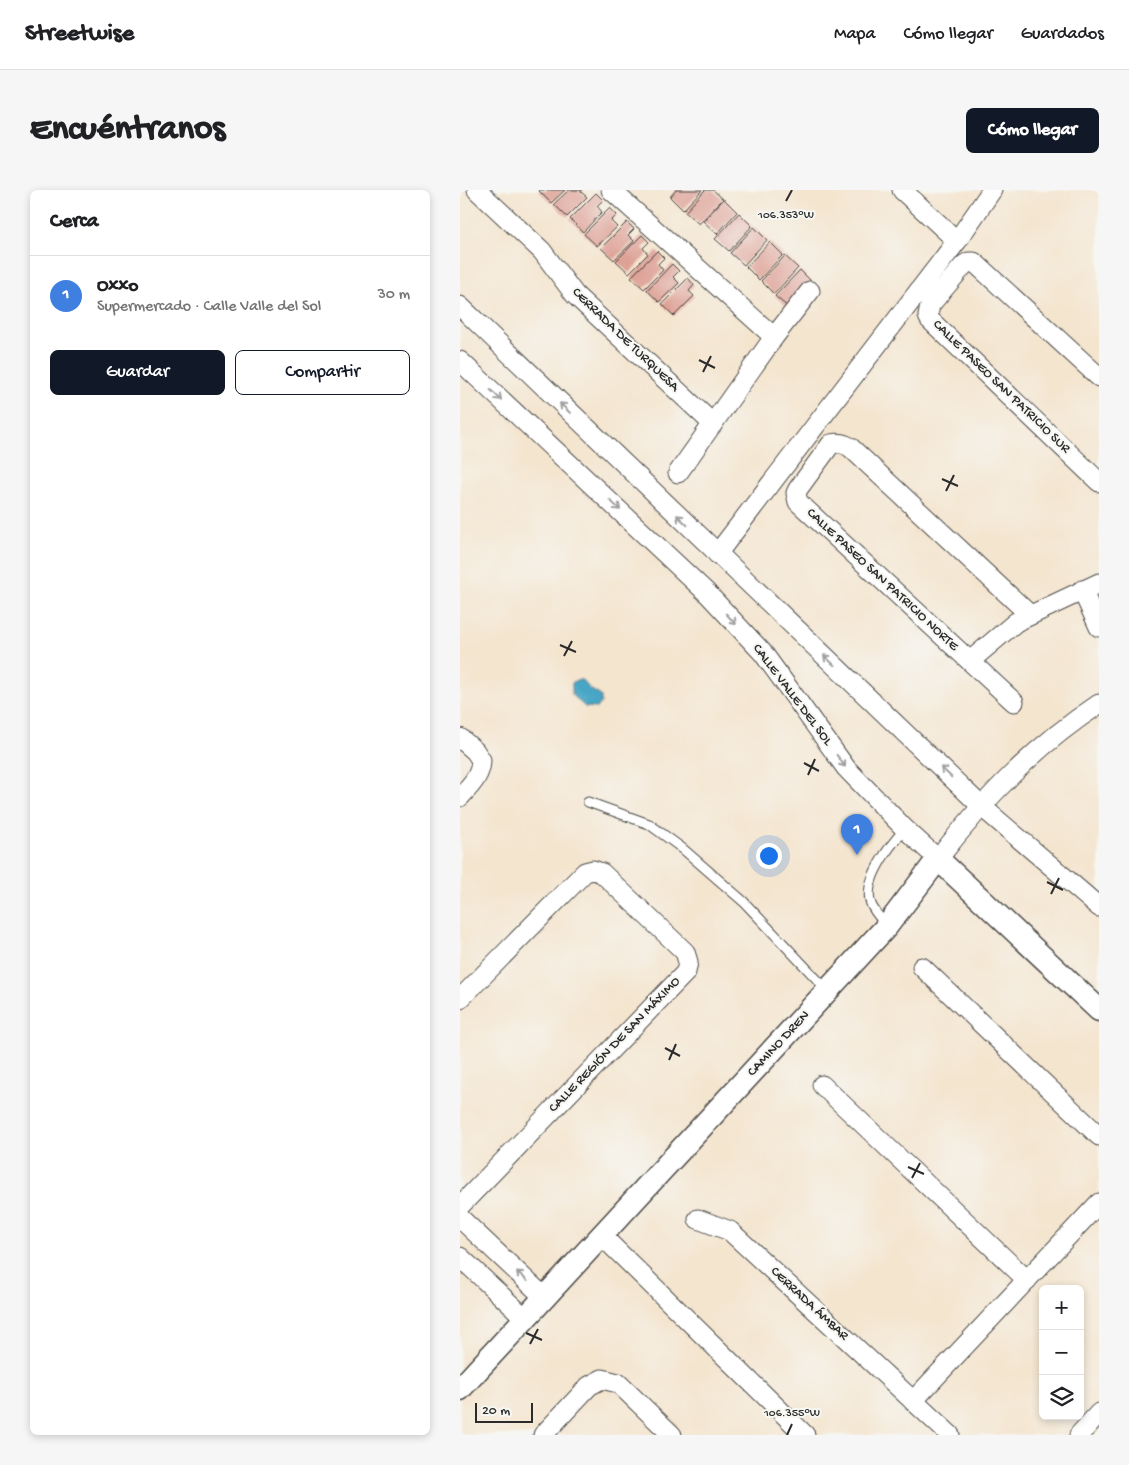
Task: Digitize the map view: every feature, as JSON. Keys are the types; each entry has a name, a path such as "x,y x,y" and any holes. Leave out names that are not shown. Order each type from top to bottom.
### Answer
{"street":[{"name":"CERRADA DE TURQUESA","path":"477,190 542,251 575,295 713,424"},
{"path":"611,190 774,336"},
{"path":"902,190 957,241"},
{"path":"717,554 957,241 992,190"},
{"name":"CALLE PASEO SAN PATRICIO SUR","path":"1099,377 974,262 964,264 930,306 928,316 930,320 1099,482"},
{"path":"678,473 774,336 810,290"},
{"path":"460,306 982,806 1099,907"},
{"name":"CALLE VALLE DEL SOL","path":"460,362 707,593 763,653 846,768 905,829 1099,1010"},
{"name":"CALLE PASEO SAN PATRICIO NORTE","path":"1014,702 798,502 796,493 798,489 831,444 840,443 850,447 1030,615"},
{"path":"970,661 1016,622 1091,587 1099,627"},
{"name":"CAMINO DREN","path":"460,1389 888,926 938,859 982,806 1020,766 1050,739 1099,704"},
{"path":"460,738 475,751 481,760 478,773 472,784 460,797"},
{"name":"CALLE REGIÓN DE SAN MÁXIMO","path":"460,999 585,872 593,870 602,873 685,952 688,962 686,972 460,1206"},
{"path":"922,967 1099,1136"},
{"path":"822,1085 1027,1280"},
{"path":"913,1400 1099,1203"},
{"path":"460,1218 544,1297"},
{"name":"CERRADA ÁMBAR","path":"698,1219 730,1230 950,1435"},
{"path":"601,1235 805,1435"},
{"path":"460,1257 525,1318"},
{"path":"544,1435 590,1386 602,1379 618,1383 672,1435"},
{"path":"1079,1435 1099,1413"}],"lane":[{"path":"588,802 649,824 683,849 744,902 828,991"},
{"path":"888,926 871,904 870,890 875,872 886,852 905,829"}],"water":[{"path":"576,680 582,680 590,689 601,696 601,703 597,708 585,707 572,695 572,683"}],"building":[{"path":"540,190 565,190 551,203"},
{"path":"569,190 582,190 581,192 587,197 567,217 554,204"},
{"path":"676,190 702,190 683,210 670,197"},
{"path":"705,190 713,190 723,199 699,224 685,212"},
{"path":"596,193 603,200 597,206 602,212 583,232 570,219"},
{"path":"724,199 737,212 717,234 703,221"},
{"path":"610,208 617,215 611,221 617,227 597,246 584,234"},
{"path":"739,213 752,226 729,251 715,239"},
{"path":"627,222 634,229 628,235 634,241 614,260 601,248"},
{"path":"754,227 767,240 744,265 730,253"},
{"path":"642,235 649,242 643,248 648,254 629,273 616,261"},
{"path":"770,242 783,255 759,280 746,267"},
{"path":"657,251 664,258 658,264 663,270 644,289 631,277"},
{"path":"785,256 798,268 774,294 761,281"},
{"path":"672,264 679,271 673,277 679,283 659,302 647,290"},
{"path":"800,270 813,283 789,308 775,296"},
{"path":"688,278 694,285 689,291 694,296 674,316 662,304"}],"place":[{"name":"Oxxo","path":"857,855"}]}
